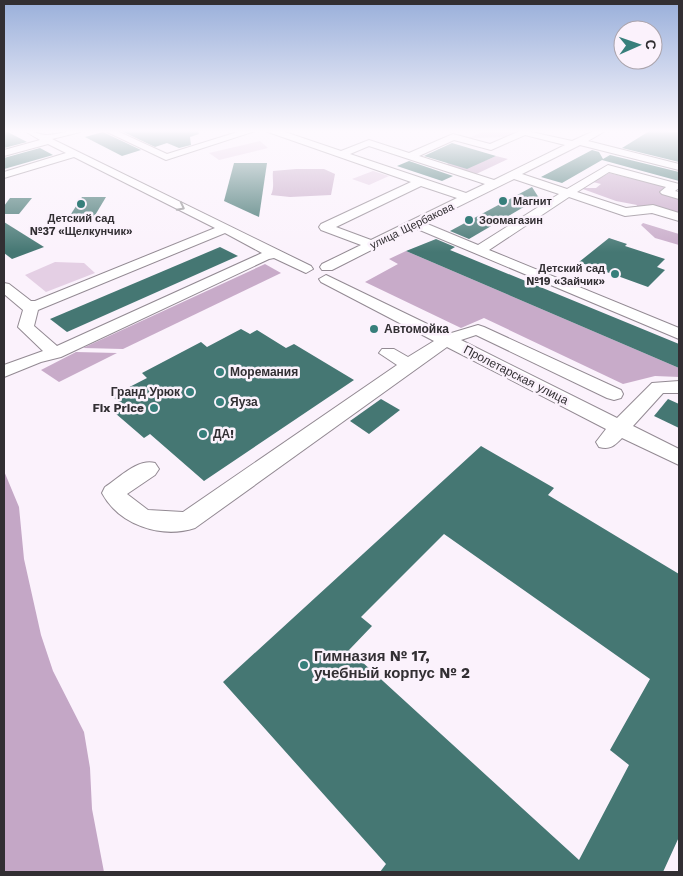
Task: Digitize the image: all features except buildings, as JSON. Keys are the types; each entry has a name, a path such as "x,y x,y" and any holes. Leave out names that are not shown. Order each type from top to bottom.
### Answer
{"street":[{"path":"4,175 18,171"},
{"path":"107,171 158,198 306,269 314,266 326,273"},
{"path":"389,171 468,198"},
{"path":"456,171 496,184"},
{"name":"улица Щербакова","path":"326,273 372,245 522,171"},
{"path":"478,250 603,171"},
{"path":"619,171 675,186 666,192 653,209"},
{"path":"514,175 625,212 653,209 679,217"},
{"path":"372,245 325,227 420,182"},
{"path":"666,192 679,196"},
{"path":"416,224 679,334"},
{"path":"32,307 224,230"},
{"path":"4,372 35,358 55,353 265,256 275,254"},
{"name":"Пролетарская улица","path":"326,273 448,340 613,435 679,458"},
{"path":"4,287 32,307"},
{"path":"32,307 26,328 55,353"},
{"path":"148,469 113,493 126,510 148,521 187,521 432,348 448,340 478,330 614,394"},
{"path":"388,354 408,364"},
{"path":"613,435 658,387 679,387"}],"shaded area":[{"path":"273,171 328,171 335,174 331,195 290,197 271,195"},
{"path":"373,171 389,176 369,185 352,179"},
{"path":"456,171 483,171 472,176"},
{"path":"609,173 654,184 659,182 675,186 666,192 679,196 679,217 653,209 636,207 637,205 616,201 580,188 596,188 601,184 593,182"},
{"path":"643,223 679,234 679,245 655,238 641,225"},
{"path":"406,251 679,368 679,377 655,376 623,384 484,318 461,328 365,282 398,264 389,259"},
{"path":"55,262 84,263 95,273 46,292 25,275"},
{"path":"265,264 281,273 123,349 83,348"},
{"path":"76,352 117,353 59,382 41,370"},
{"path":"4,471 19,507 24,559 41,635 53,671 84,732 90,768 92,809 104,872 4,872"}],"place":[{"name":"Магнит","path":"503,201"},
{"name":"Детский сад №37 «Щелкунчик»","path":"81,204"},
{"name":"Зоомагазин","path":"469,220"},
{"name":"Детский сад №19 «Зайчик»","path":"615,274"},
{"name":"Автомойка","path":"374,329"},
{"name":"Моремания","path":"220,372"},
{"name":"Гранд Урюк","path":"190,392"},
{"name":"Яуза","path":"220,402"},
{"name":"Fix Price","path":"154,408"},
{"name":"ДА!","path":"203,434"},
{"name":"Гимназия № 17, учебный корпус № 2","path":"304,665"}]}
